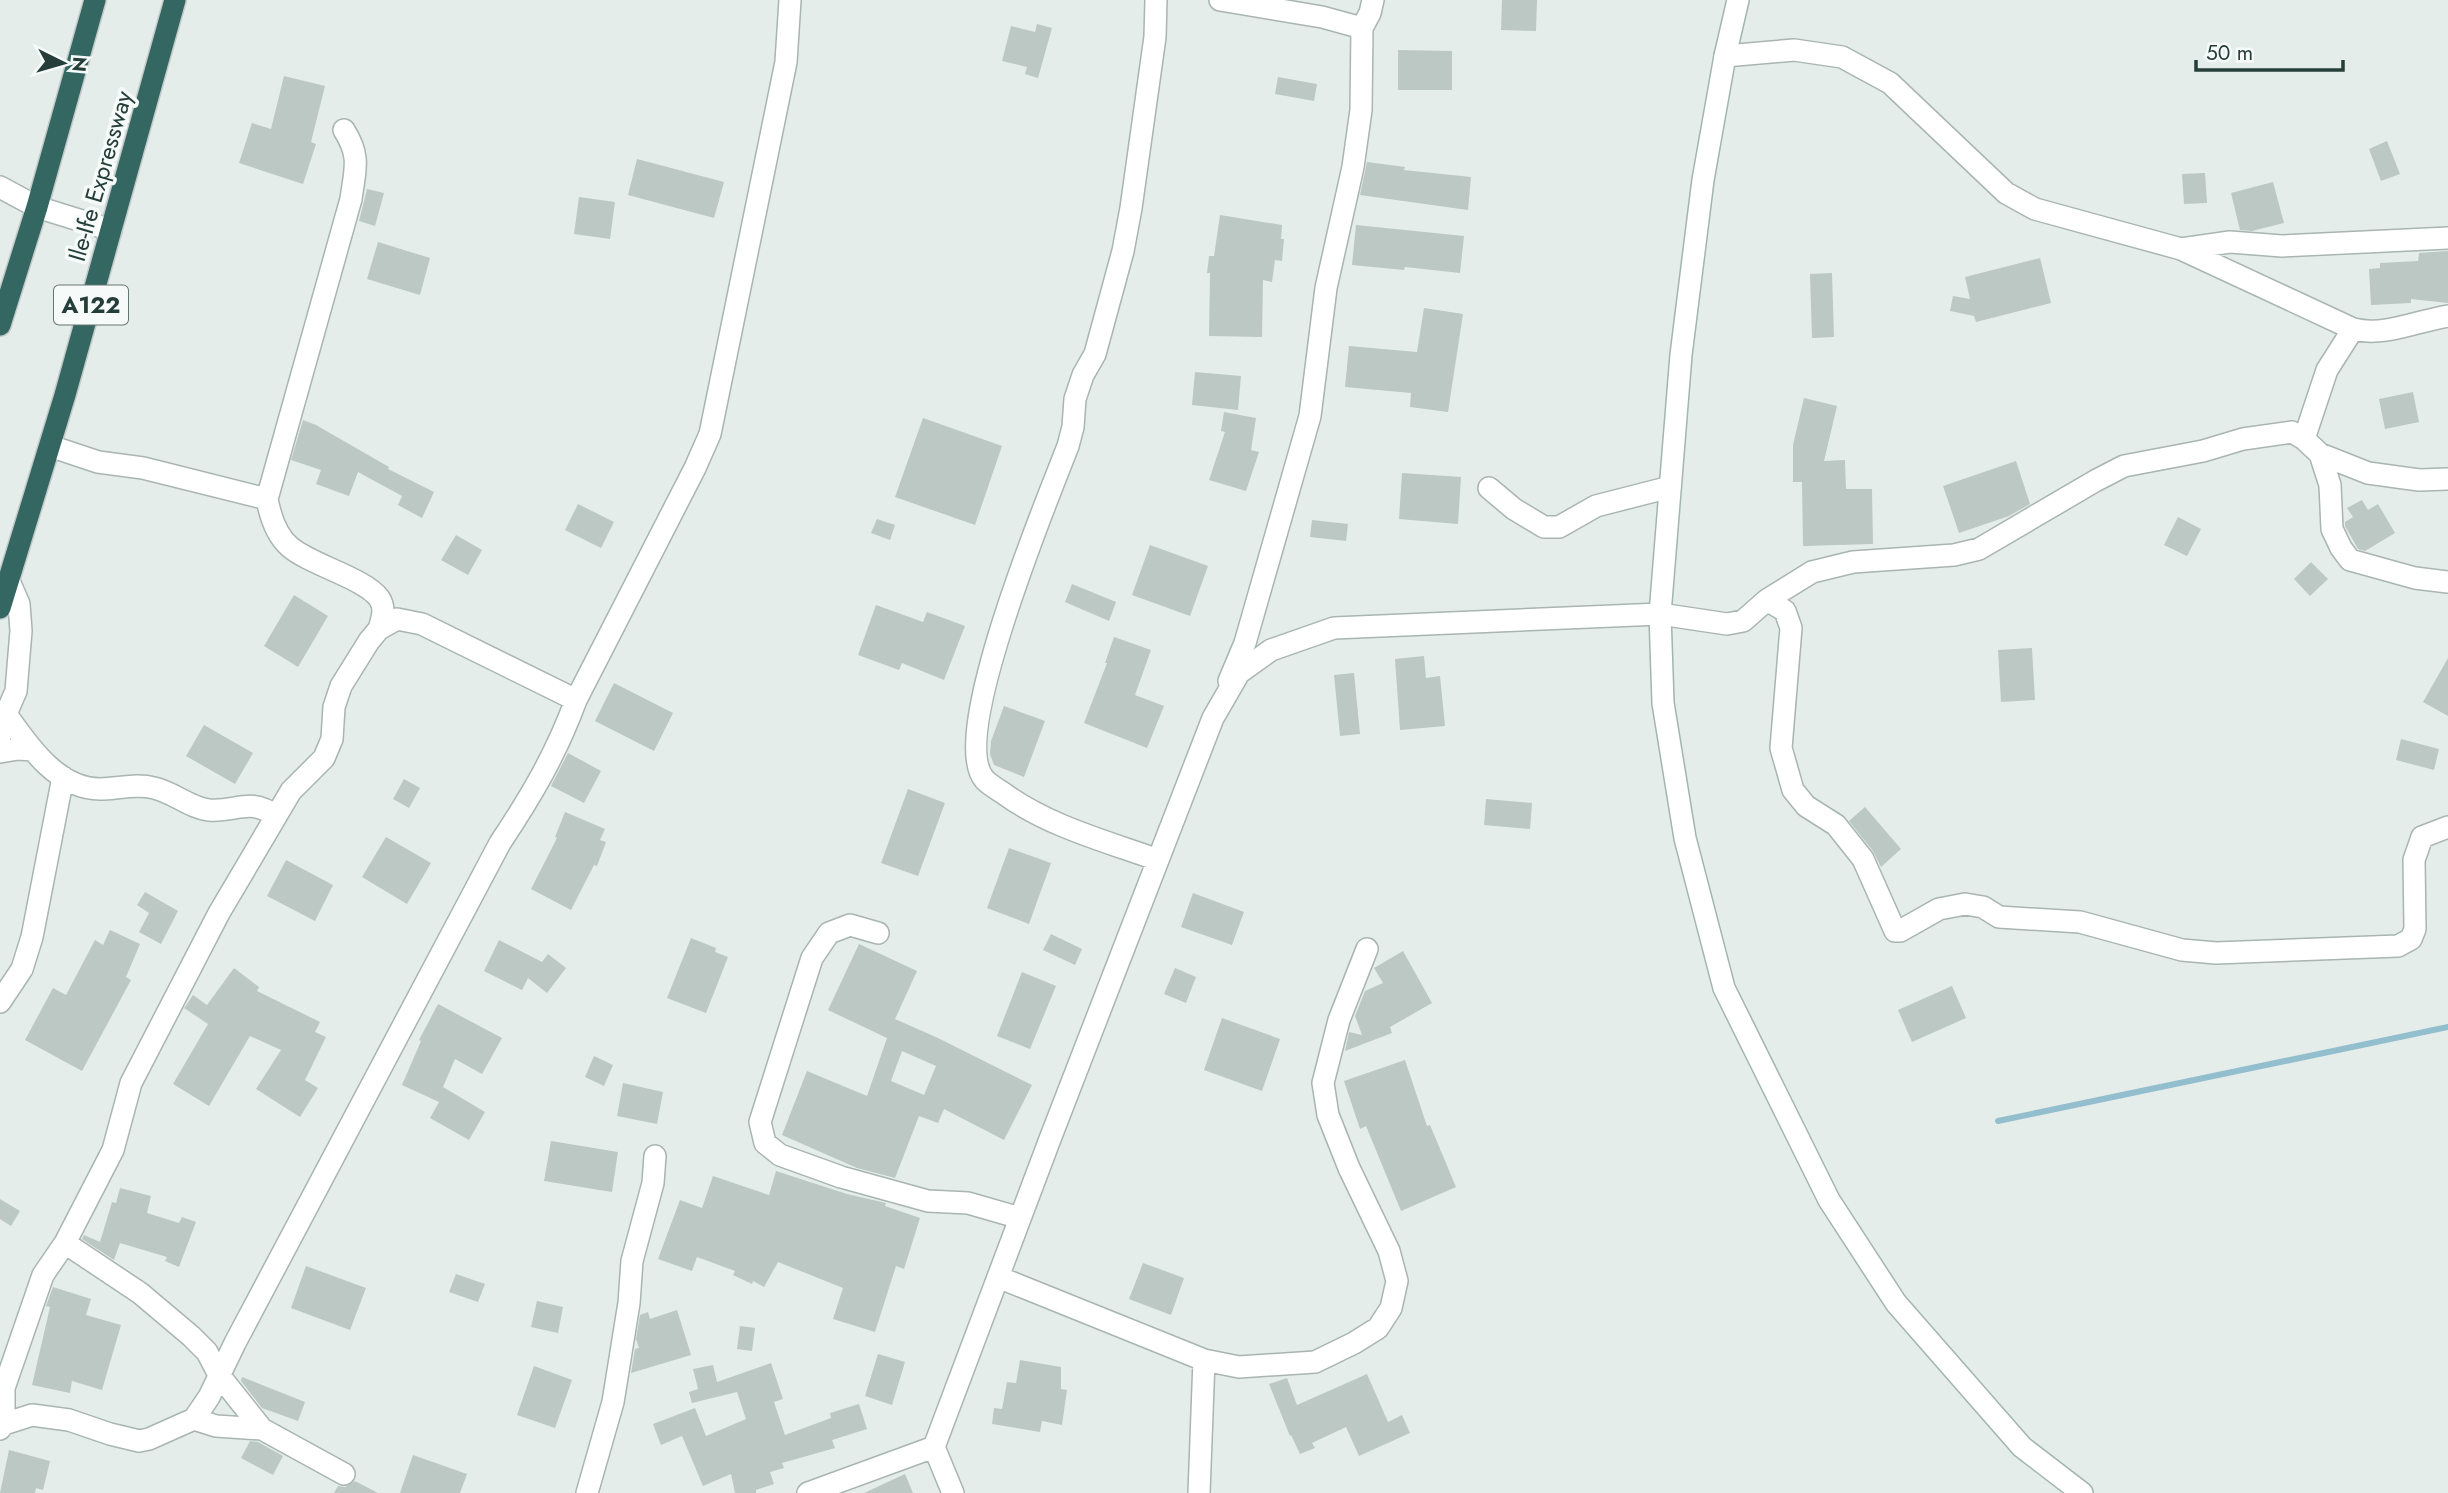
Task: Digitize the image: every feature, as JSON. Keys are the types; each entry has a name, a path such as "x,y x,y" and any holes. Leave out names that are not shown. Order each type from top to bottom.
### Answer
{"highway":[{"path":"0,325 37,207 95,0"},
{"name":"Ile-Ife Expressway","path":"0,608 50,446 175,0"}],"street":[{"path":"344,130 355,148 356,164 351,199 267,499 269,511 279,533 289,546 368,589 380,599 384,615 379,629 341,687 334,707 332,739 324,758 291,792 276,817 219,913 131,1083 113,1150 65,1243 43,1275 4,1388 2,1426 32,1415 69,1420 139,1441 175,1429 194,1419 209,1397 494,855 532,796 561,738 576,700 710,434 786,62 790,0"},
{"path":"1156,0 1156,37 1123,250 1095,354 1083,375 1075,398 1073,427 1068,446 996,644 982,699 976,742 978,763 984,779 1018,804 1066,827 1158,860"},
{"path":"1220,0 1322,17 1362,28"},
{"path":"953,1493 934,1447 1158,860 1245,643 1310,416 1326,288 1353,167 1361,110 1362,28 1373,0"},
{"path":"1738,0 1701,193 1681,355 1660,614 1663,704 1685,838 1724,988 1829,1200 1896,1303 2022,1447 2082,1493"},
{"path":"1725,57 1794,50 1842,57 1890,83 2006,193 2035,209 2181,249 2353,329 2367,332 2400,328 2448,316"},
{"path":"0,187 37,207 111,230"},
{"path":"2181,249 2230,242 2282,246 2448,238"},
{"path":"2304,439 2327,370 2353,329"},
{"path":"1213,718 1239,673 1271,650 1334,628 1660,614 1727,624 1743,621 1767,600 1812,572 1853,562 1954,555 1979,549 2124,466 2203,451 2243,439 2292,432 2320,454 2368,473 2419,480 2448,479"},
{"path":"50,446 98,462 143,468 267,499"},
{"path":"2320,454 2330,485 2332,529 2350,560 2414,578 2448,582"},
{"path":"1489,488 1514,509 1544,527 1559,527 1596,506 1670,487"},
{"path":"0,736 16,691 22,631 19,604 9,580"},
{"path":"1767,600 1785,611 1791,628 1781,748 1793,790 1806,806 1836,825 1863,859 1895,930 1900,931 1939,909 1965,904 1983,907 1999,917 2080,922 2182,950 2216,953 2398,946 2411,939 2415,929 2414,860 2423,837 2444,831 2448,827"},
{"path":"379,629 397,619 422,624 576,700"},
{"path":"6,714 33,750 63,777 78,786 153,788 204,809 220,810 239,805 255,805 276,817"},
{"path":"0,752 33,750"},
{"path":"0,1002 22,969 32,937 63,777"},
{"path":"878,933 850,925 829,933 811,958 760,1122 765,1143 780,1155 841,1177 928,1201 968,1203 1020,1219"},
{"path":"998,1277 1204,1360 1239,1367 1315,1362 1378,1328 1391,1308 1398,1281 1389,1251 1349,1168 1328,1115 1323,1083 1339,1020 1367,949"},
{"path":"587,1493 613,1402 629,1303 632,1261 653,1183 655,1156"},
{"path":"65,1243 140,1293 191,1335 208,1352 219,1375 262,1429 344,1474"},
{"path":"1199,1493 1204,1360"},
{"path":"194,1419 216,1426 262,1429"},
{"path":"807,1493 934,1447"}],"building":[{"path":"1502,0 1537,0 1536,31 1501,30"},
{"path":"1037,24 1052,28 1038,78 1025,74 1027,67 1002,61 1011,26 1035,32"},
{"path":"1398,50 1452,51 1452,90 1398,90"},
{"path":"284,76 325,86 311,142 316,144 303,184 239,163 252,123 271,129"},
{"path":"1278,77 1317,84 1314,101 1275,94"},
{"path":"2387,141 2400,174 2381,181 2369,149"},
{"path":"637,159 724,182 714,218 628,195"},
{"path":"1367,162 1405,167 1404,170 1471,177 1468,210 1360,195"},
{"path":"2205,173 2207,203 2184,204 2182,174"},
{"path":"2273,182 2284,223 2252,231 2240,230 2231,193"},
{"path":"367,189 384,193 375,226 359,221"},
{"path":"579,197 615,202 610,239 574,234"},
{"path":"1220,215 1282,225 1282,261 1275,260 1272,282 1263,280 1262,337 1209,336 1210,273 1207,273 1209,256 1214,256"},
{"path":"1356,225 1464,236 1460,273 1352,265"},
{"path":"378,242 430,258 420,295 367,279"},
{"path":"2448,251 2448,303 2411,299 2411,303 2371,305 2369,269 2380,268 2380,263 2418,261 2419,253"},
{"path":"2040,258 2051,303 1976,322 1974,316 1950,311 1953,296 1970,299 1965,277"},
{"path":"1832,273 1834,337 1812,338 1810,274"},
{"path":"1424,308 1463,314 1448,412 1410,407 1411,393 1345,387 1349,346 1417,352"},
{"path":"1195,372 1241,376 1238,410 1192,405"},
{"path":"2413,392 2419,422 2385,429 2379,399"},
{"path":"1804,398 1837,406 1824,461 1845,460 1846,489 1872,489 1873,544 1803,546 1802,482 1793,482 1793,445"},
{"path":"1224,412 1256,418 1251,450 1259,452 1246,491 1209,480 1225,432 1221,431"},
{"path":"923,418 1002,446 975,525 895,497"},
{"path":"303,420 434,492 422,518 398,505 402,496 358,472 349,496 316,484 321,470 291,460"},
{"path":"2016,461 2030,504 2009,516 1959,533 1943,486"},
{"path":"1402,473 1461,477 1458,524 1399,519"},
{"path":"2362,500 2368,510 2378,504 2395,533 2365,551 2358,549 2345,526 2345,522 2353,517 2347,508"},
{"path":"578,504 614,522 601,548 565,530"},
{"path":"2178,517 2201,529 2187,556 2164,545"},
{"path":"877,519 895,525 890,540 871,533"},
{"path":"1312,520 1348,524 1346,541 1310,537"},
{"path":"456,535 482,550 468,575 441,560"},
{"path":"1150,545 1208,566 1190,616 1132,595"},
{"path":"2311,562 2328,579 2310,596 2294,579"},
{"path":"1072,584 1116,602 1109,621 1065,602"},
{"path":"294,595 328,616 298,667 264,646"},
{"path":"876,605 923,622 927,612 965,626 944,680 902,663 899,670 858,655"},
{"path":"1114,637 1151,650 1135,695 1164,706 1147,748 1084,723"},
{"path":"2032,648 2035,700 2001,702 1998,650"},
{"path":"1424,656 1426,678 1440,676 1445,726 1400,730 1395,659"},
{"path":"2448,658 2448,716 2423,702"},
{"path":"1354,673 1360,734 1340,736 1334,675"},
{"path":"614,683 673,713 654,751 595,721"},
{"path":"1004,706 1045,721 1024,777 994,765 990,754 991,741"},
{"path":"204,725 253,753 235,784 186,756"},
{"path":"2401,739 2439,749 2434,770 2396,760"},
{"path":"568,753 601,771 584,803 551,786"},
{"path":"404,779 420,788 409,808 393,799"},
{"path":"908,789 945,803 918,876 881,863"},
{"path":"1486,799 1532,803 1530,829 1484,825"},
{"path":"1865,807 1901,849 1881,867 1873,851 1849,821"},
{"path":"565,812 605,829 600,840 606,842 597,866 594,865 571,910 531,889 557,838 555,837"},
{"path":"386,837 431,863 407,904 362,877"},
{"path":"1009,848 1051,863 1029,924 987,908"},
{"path":"286,860 333,885 315,921 267,896"},
{"path":"145,892 178,911 161,944 139,932 149,913 137,905"},
{"path":"1193,893 1244,912 1232,945 1181,927"},
{"path":"110,930 140,944 126,977 131,980 82,1071 25,1040 53,988 66,995 95,940 103,945"},
{"path":"1051,934 1082,949 1075,965 1043,950"},
{"path":"691,938 716,948 715,952 728,957 706,1013 667,998"},
{"path":"499,940 542,962 548,954 566,968 547,993 528,978 522,990 484,971"},
{"path":"859,944 917,971 895,1019 1032,1085 1004,1140 944,1109 938,1123 919,1116 895,1178 857,1168 782,1135 807,1071 867,1096 887,1038 828,1010","holes":["902,1051 936,1066 924,1095 891,1081"]},
{"path":"1403,951 1432,1003 1390,1027 1392,1033 1345,1051 1349,1032 1362,1035 1355,1016 1365,991 1383,983 1374,968"},
{"path":"234,968 259,987 257,991 320,1022 315,1032 326,1037 305,1080 318,1088 300,1117 256,1089 281,1050 250,1036 209,1106 173,1084 208,1024 184,1008 193,995 207,1005"},
{"path":"1175,968 1196,977 1186,1003 1164,994"},
{"path":"1022,972 1056,986 1030,1049 997,1036"},
{"path":"1952,986 1966,1018 1912,1042 1898,1010"},
{"path":"438,1004 502,1038 482,1074 455,1059 443,1087 485,1112 469,1140 430,1118 439,1102 402,1085 421,1041 419,1040"},
{"path":"1222,1018 1280,1039 1262,1091 1204,1070"},
{"path":"594,1056 613,1065 604,1086 585,1077"},
{"path":"1405,1060 1427,1126 1430,1125 1456,1187 1401,1211 1366,1126 1360,1129 1344,1081"},
{"path":"623,1083 663,1092 657,1124 617,1116"},
{"path":"551,1141 618,1152 612,1192 544,1181"},
{"path":"776,1171 847,1194 886,1203 885,1206 920,1218 904,1269 896,1266 875,1332 833,1319 843,1288 778,1262 764,1287 733,1275 735,1271 697,1257 692,1271 658,1259 680,1200 702,1208 713,1176 769,1195"},
{"path":"120,1188 151,1196 147,1213 179,1223 182,1217 196,1222 179,1267 165,1261 167,1257 120,1243 114,1260 82,1239 84,1235 100,1242 112,1202 116,1203"},
{"path":"0,1199 20,1211 11,1226 0,1219"},
{"path":"1143,1263 1184,1278 1171,1315 1129,1299"},
{"path":"306,1266 366,1288 350,1330 291,1308"},
{"path":"456,1274 485,1284 478,1302 449,1292"},
{"path":"53,1287 91,1299 86,1315 121,1325 102,1390 72,1381 70,1393 32,1385 50,1307 46,1306"},
{"path":"537,1301 563,1307 558,1333 531,1327"},
{"path":"677,1310 691,1355 631,1373 635,1349 639,1348 636,1339 640,1315 648,1312 650,1319"},
{"path":"740,1326 755,1328 752,1351 737,1349"},
{"path":"878,1354 905,1362 892,1405 865,1396"},
{"path":"1020,1360 1061,1367 1061,1389 1067,1390 1062,1425 1042,1421 1040,1432 992,1424 994,1408 1002,1409 1007,1382 1016,1383"},
{"path":"771,1363 783,1399 774,1402 785,1435 831,1418 830,1413 859,1404 867,1429 832,1440 835,1448 782,1463 784,1468 770,1472 774,1484 756,1490 756,1493 735,1493 731,1474 703,1486 682,1436 661,1445 653,1424 695,1408 706,1436 746,1419 737,1392 692,1403 689,1392 698,1389 693,1369 713,1365 717,1382"},
{"path":"534,1366 572,1380 555,1428 517,1415"},
{"path":"1367,1374 1388,1422 1402,1415 1410,1433 1359,1456 1346,1427 1312,1443 1315,1448 1300,1454 1269,1384 1287,1378 1297,1405"},
{"path":"242,1377 305,1402 298,1421 262,1408 241,1381"},
{"path":"250,1441 258,1442 283,1456 273,1475 241,1458"},
{"path":"9,1450 50,1461 43,1490 36,1488 35,1493 0,1493"},
{"path":"413,1455 467,1474 460,1493 400,1493"},
{"path":"905,1474 913,1493 864,1493"},
{"path":"355,1481 378,1493 334,1493 338,1486 345,1487"}],"waterway":[{"path":"1998,1121 2448,1027"}]}
